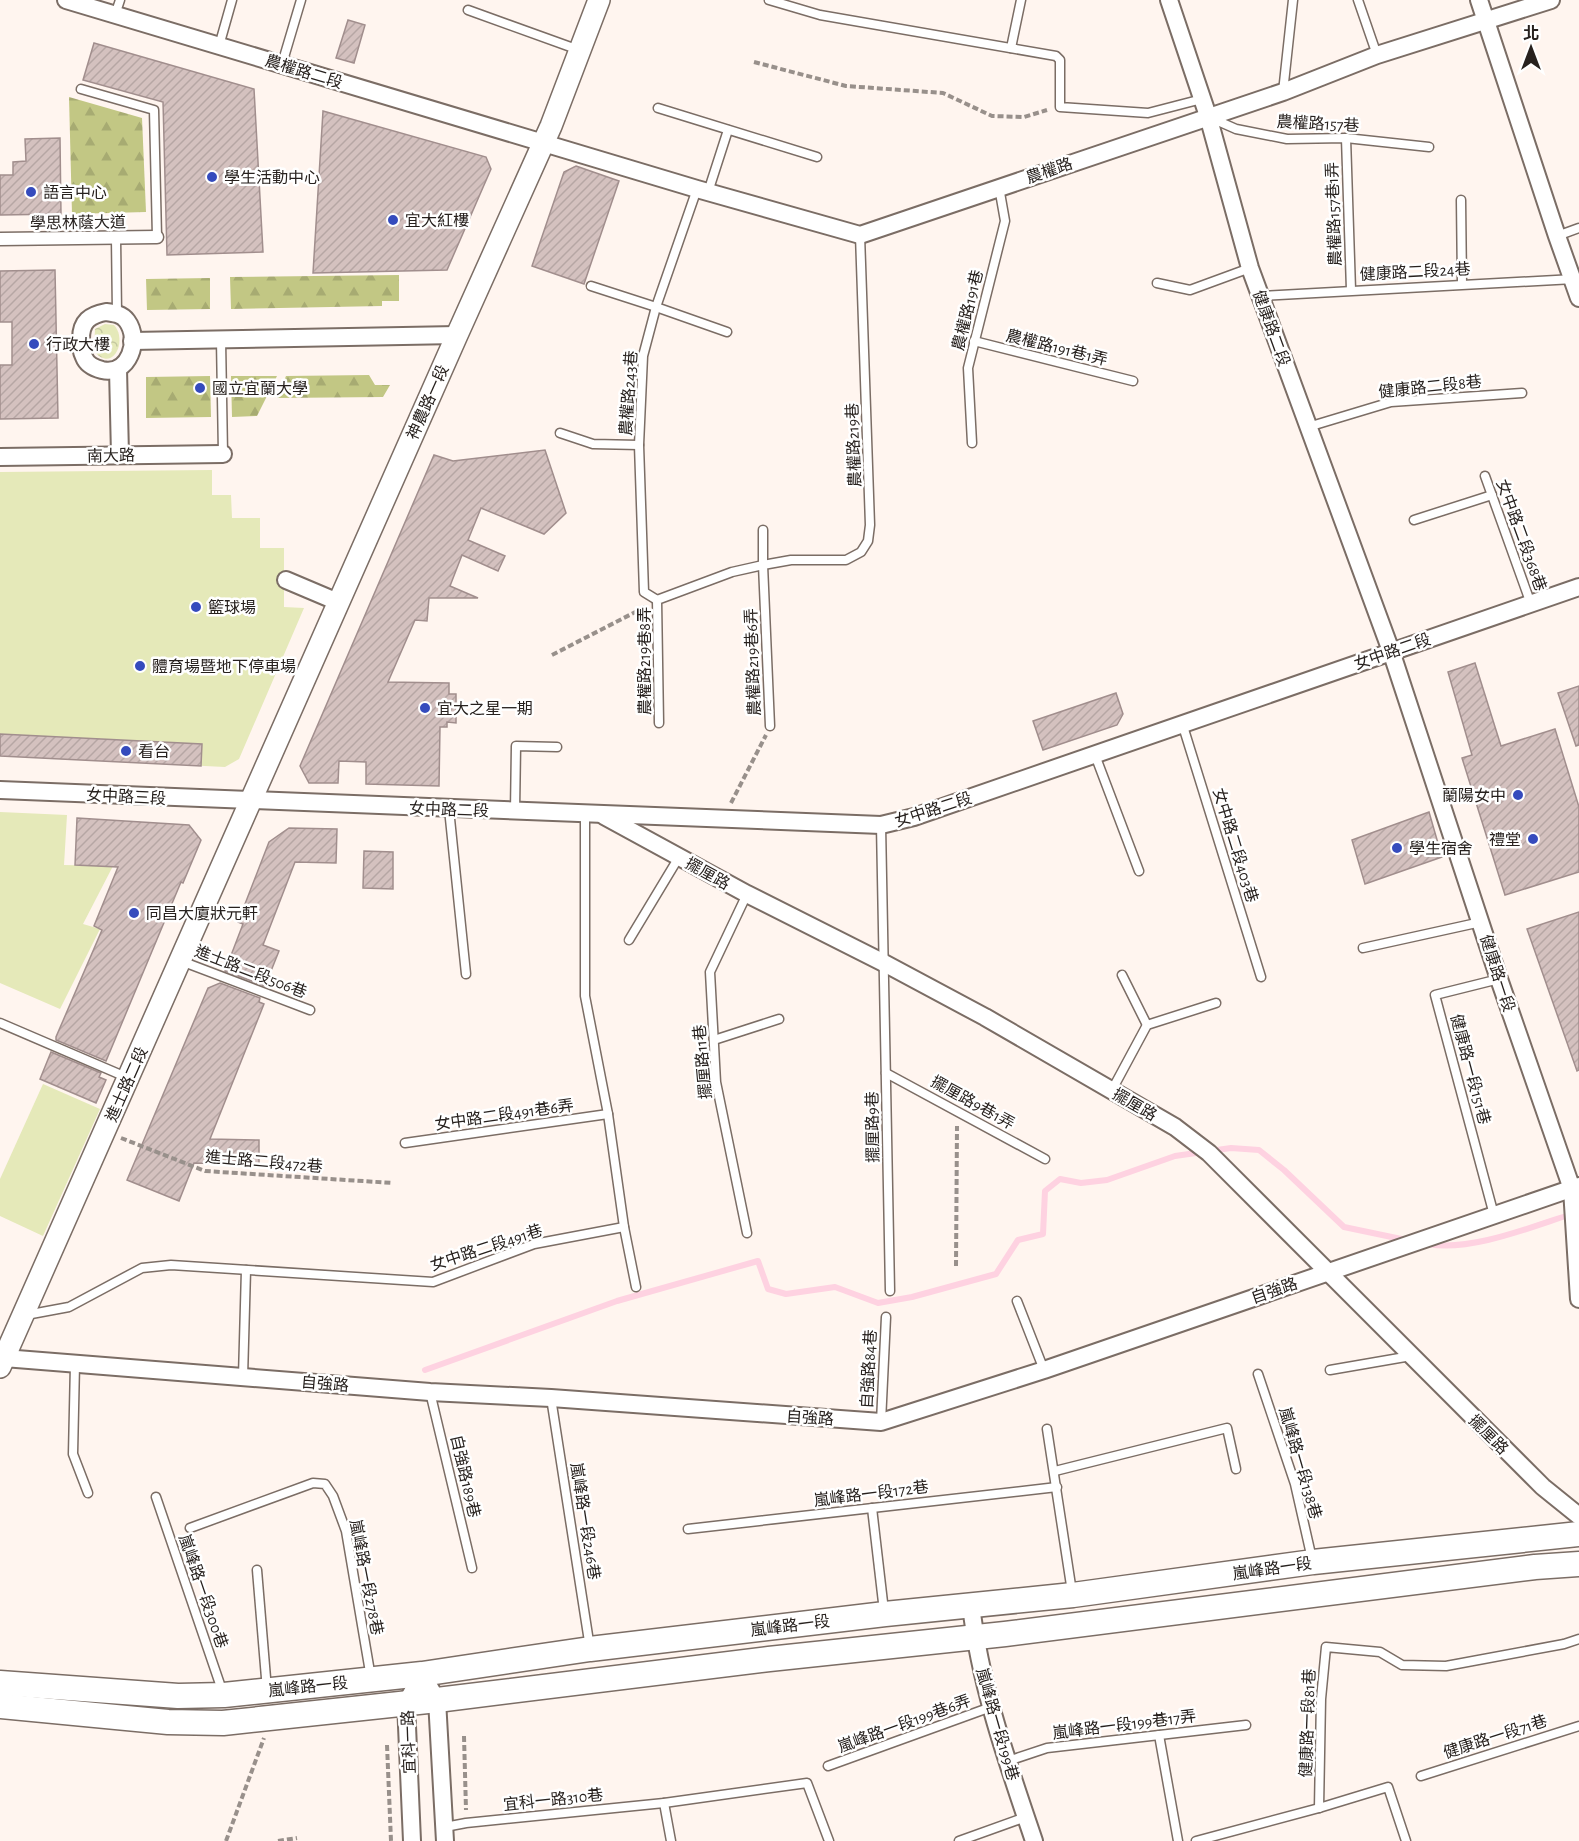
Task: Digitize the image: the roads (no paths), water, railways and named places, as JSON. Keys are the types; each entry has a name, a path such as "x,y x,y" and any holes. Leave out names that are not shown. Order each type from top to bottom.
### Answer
{"main road":[{"name":"嵐峰路一段","path":"0,1683 178,1696 224,1695 422,1674 590,1649 885,1614 1073,1595 1313,1562 1579,1534"},
{"name":"嵐峰路一段","path":"0,1706 198,1724 272,1718 975,1637 1579,1564"}],"street":[{"name":"農權路二段","path":"66,0 117,7 219,46 543,142"},
{"name":"神農路一段","path":"252,802 338,602 551,126 599,0"},
{"name":"健康路二段","path":"1169,0 1208,116 1260,296 1391,651"},
{"path":"1479,0 1557,236 1575,279 1579,298"},
{"name":"農權路","path":"860,235 1282,92 1377,55 1551,0"},
{"path":"543,142 860,235"},
{"name":"學思林蔭大道","path":"0,239 157,237"},
{"path":"106,312 117,314 126,320 131,330 132,341 128,360 118,369 107,371 95,368 86,362 81,352 81,328 94,314 106,312"},
{"path":"132,341 457,335"},
{"path":"118,369 120,455"},
{"name":"南大路","path":"0,457 223,454"},
{"path":"286,580 338,602"},
{"name":"女中路二段","path":"252,802 881,825 914,817 1579,587"},
{"name":"健康路一段","path":"1391,651 1499,979 1575,1188 1579,1299"},
{"name":"女中路三段","path":"0,790 252,802"},
{"name":"進士路二段","path":"2,1363 252,802"},
{"name":"擺厘路","path":"593,814 680,857 985,1017 1175,1127 1209,1153 1544,1487 1579,1516"},
{"name":"自強路","path":"2,1363 75,1364 430,1392 551,1398 881,1422 1044,1370 1575,1188"},
{"name":"嵐峰路一段199巷","path":"971,1605 975,1637 991,1707 1034,1841"},
{"name":"宜科一路","path":"422,1674 437,1700 445,1834"},
{"name":"宜科一路","path":"412,1841 406,1703 422,1674"}],"lane":[{"path":"219,46 232,0"},
{"path":"282,64 301,0"},
{"path":"769,0 820,15 1056,56 1060,60 1060,107 1148,113 1202,99"},
{"path":"1011,48 1021,0"},
{"path":"1282,92 1293,0"},
{"path":"1358,0 1377,55"},
{"path":"468,10 580,50"},
{"path":"81,89 154,110 157,237"},
{"path":"658,108 818,157"},
{"name":"農權路157巷","path":"1208,116 1236,129 1287,139 1346,138 1430,147"},
{"name":"農權路243巷","path":"657,600 644,592 639,445 643,356 656,307 728,130"},
{"name":"農權路157巷1弄","path":"1346,138 1351,290"},
{"name":"農權路191巷","path":"972,443 968,368 1005,221 999,187"},
{"path":"1461,200 1462,284"},
{"path":"1557,236 1579,228"},
{"name":"農權路219巷","path":"763,565 790,560 846,560 861,552 868,541 870,525 860,235"},
{"path":"116,238 117,314"},
{"path":"1156,283 1190,290 1251,268"},
{"name":"健康路二段24巷","path":"1260,296 1575,279"},
{"path":"591,286 727,332"},
{"path":"221,340 223,454"},
{"name":"農權路191巷1弄","path":"974,341 1133,381"},
{"name":"健康路二段8巷","path":"1308,427 1390,402 1522,393"},
{"path":"560,433 593,444 639,445"},
{"name":"女中路二段368巷","path":"1485,476 1531,604"},
{"path":"1414,520 1492,495"},
{"name":"農權路219巷6弄","path":"763,530 770,726"},
{"name":"農權路219巷8弄","path":"659,723 657,600 732,572 763,565"},
{"name":"女中路二段403巷","path":"1182,723 1261,977"},
{"path":"515,812 516,746 557,747"},
{"path":"1095,755 1139,871"},
{"path":"449,809 466,975"},
{"path":"593,814 585,996 608,1114 624,1227 636,1287"},
{"name":"擺厘路9巷","path":"881,825 890,1291"},
{"path":"629,940 680,857"},
{"name":"擺厘路11巷","path":"747,894 710,972 716,1082 747,1233"},
{"path":"1363,948 1481,922"},
{"name":"進士路二段506巷","path":"181,960 310,1010"},
{"path":"1122,975 1147,1025"},
{"name":"健康路一段151巷","path":"1494,1215 1435,994 1499,979"},
{"path":"1112,1090 1147,1025 1216,1003"},
{"path":"714,1040 779,1019"},
{"path":"1,1025 128,1078"},
{"name":"擺厘路9巷1弄","path":"886,1073 1046,1159"},
{"name":"女中路二段491巷6弄","path":"405,1143 608,1114"},
{"name":"女中路二段491巷","path":"23,1316 69,1307 142,1268 171,1265 434,1282 534,1245 624,1227"},
{"path":"243,1377 246,1270"},
{"path":"1017,1301 1044,1370"},
{"name":"自強路84巷","path":"881,1422 886,1317"},
{"path":"1330,1370 1411,1356"},
{"path":"75,1364 73,1454 88,1493"},
{"name":"嵐峰路一段138巷","path":"1258,1374 1295,1484 1313,1562"},
{"name":"自強路189巷","path":"430,1392 472,1568"},
{"name":"嵐峰路一段246巷","path":"551,1398 590,1649"},
{"path":"1055,1471 1227,1428 1236,1469"},
{"path":"1047,1429 1073,1595"},
{"name":"嵐峰路一段278巷","path":"190,1528 314,1482 325,1484 333,1496 346,1532 371,1678"},
{"name":"嵐峰路一段172巷","path":"688,1529 1057,1487"},
{"name":"嵐峰路一段300巷","path":"156,1497 224,1695"},
{"path":"872,1508 885,1614"},
{"path":"257,1570 267,1690"},
{"name":"健康路一段81巷","path":"1319,1808 1321,1699 1326,1647 1380,1652 1402,1665 1446,1666 1564,1644 1579,1639"},
{"name":"嵐峰路一段199巷6弄","path":"828,1766 991,1707"},
{"name":"嵐峰路一段199巷17弄","path":"1008,1761 1047,1748 1246,1725"},
{"name":"健康路一段71巷","path":"1421,1776 1579,1726"},
{"path":"1159,1735 1178,1841"},
{"name":"宜科一路310巷","path":"445,1834 466,1823 664,1803 807,1783 829,1841"},
{"path":"1196,1841 1388,1787 1406,1841"},
{"path":"664,1803 671,1841"},
{"path":"958,1841 1026,1817"}],"waterway":[{"path":"425,1370 617,1301 758,1261 768,1289 786,1294 835,1287 878,1303 912,1297 996,1274 1018,1240 1043,1234 1045,1191 1060,1179 1081,1183 1107,1180 1175,1156 1231,1148 1259,1150 1284,1170 1344,1227 1406,1240"},
{"path":"1428,1244 1462,1245 1500,1237 1572,1214"}],"place":[{"name":"學生活動中心","path":"212,177"},
{"name":"語言中心","path":"31,192"},
{"name":"宜大紅樓","path":"393,220"},
{"name":"行政大樓","path":"34,344"},
{"name":"國立宜蘭大學","path":"200,388"},
{"name":"籃球場","path":"196,607"},
{"name":"體育場暨地下停車場","path":"140,666"},
{"name":"宜大之星一期","path":"425,708"},
{"name":"看台","path":"126,751"},
{"name":"蘭陽女中","path":"1518,795"},
{"name":"禮堂","path":"1533,839"},
{"name":"學生宿舍","path":"1397,848"},
{"name":"同昌大廈狀元軒","path":"134,913"}]}
